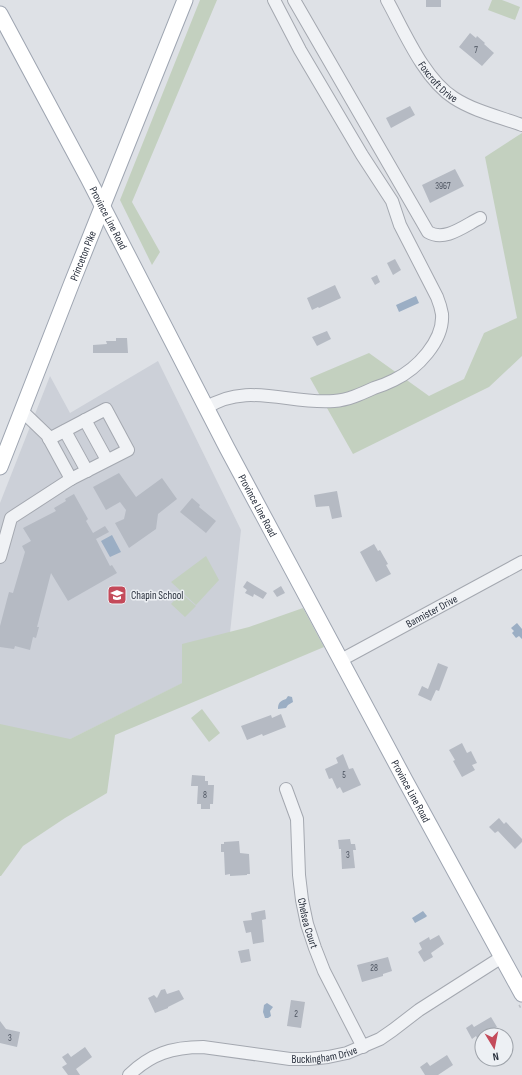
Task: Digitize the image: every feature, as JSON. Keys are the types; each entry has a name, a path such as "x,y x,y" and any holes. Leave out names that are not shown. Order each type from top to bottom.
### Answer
{"main road":[{"name":"Princeton Pike","path":"0,467 184,0"},
{"name":"Province Line Road","path":"0,14 102,206 206,408 397,766 522,994"}],"street":[{"path":"206,408 232,396 249,394 322,402 355,396 396,380 417,364 434,345 442,316 437,297 400,225 392,201 362,155 300,50 274,0"},
{"path":"294,0 428,232 435,236 450,234 480,218"},
{"name":"Foxcroft Drive","path":"387,0 424,67 443,90 466,105 522,125"},
{"path":"0,557 11,518 71,479 128,450 106,409 49,439"},
{"path":"22,411 47,435 71,479"},
{"path":"85,420 107,460"},
{"path":"65,431 87,471"},
{"name":"Bannister Drive","path":"341,660 522,562"},
{"name":"Chelsea Court","path":"286,789 296,819 299,875 307,924 324,971 363,1047"},
{"name":"Buckingham Drive","path":"129,1075 149,1059 174,1049 188,1047 203,1047 290,1059 328,1057 347,1053 380,1039 419,1010 502,957"}],"shaded area":[{"name":"Chapin School","path":"158,361 241,530 227,661 0,774 0,503 50,376 70,413"}],"green space":[{"path":"200,0 217,0 132,202 160,252 152,265 120,200"},
{"path":"492,0 502,0 520,7 515,20 488,10"},
{"path":"522,133 522,356 489,387 353,454 310,378 369,353 429,396 464,379 484,333 517,318 485,157"},
{"path":"206,556 219,580 196,605 171,582"},
{"path":"181,593 196,606 185,617 171,604"},
{"path":"303,608 324,647 115,735 107,793 65,818 23,846 0,876 0,724 70,739 182,683 182,644 249,627"},
{"path":"202,709 220,733 209,742 191,718"}],"water":[{"path":"416,296 419,303 399,312 396,305"},
{"path":"112,535 121,552 110,557 101,541"},
{"path":"517,623 522,629 522,639 519,636 516,638 512,633 514,631 511,628"},
{"path":"288,696 292,697 293,702 286,708 278,709 280,702"},
{"path":"423,911 427,916 415,923 412,918"},
{"path":"267,1003 273,1007 270,1011 271,1016 265,1018 263,1012 264,1005"}],"building":[{"path":"426,0 441,0 441,7 426,7"},
{"path":"470,33 476,38 477,36 494,53 482,66 459,47"},
{"path":"410,106 415,115 391,128 386,118"},
{"path":"455,169 464,186 430,203 422,185"},
{"path":"395,259 401,270 393,275 387,263"},
{"path":"377,275 380,282 375,285 371,278"},
{"path":"335,285 341,298 312,310 307,298"},
{"path":"327,331 331,339 317,346 312,337"},
{"path":"116,338 127,338 128,353 93,353 93,345 107,344 106,341 116,341"},
{"path":"119,473 136,497 162,478 177,499 158,514 156,529 129,548 115,523 124,519 126,510 120,502 106,510 93,487"},
{"path":"337,491 342,517 332,519 329,506 316,507 314,495"},
{"path":"74,494 88,519 86,521 93,533 105,526 109,532 96,539 110,566 112,565 117,573 68,601 51,573 37,627 39,627 36,638 33,637 30,650 15,646 14,649 0,647 0,626 9,592 13,593 25,552 22,546 31,541 23,528 56,511 54,508"},
{"path":"192,498 200,505 199,507 216,521 206,533 180,512"},
{"path":"374,544 378,551 380,550 388,564 386,565 391,574 376,582 360,552"},
{"path":"247,581 267,593 263,599 254,594 253,597 245,593 247,590 243,587"},
{"path":"281,586 285,593 277,597 273,591"},
{"path":"438,663 448,667 439,691 436,690 431,701 418,695 422,686 428,689"},
{"path":"281,714 286,727 263,736 262,734 247,740 241,726 271,715 272,718"},
{"path":"462,743 467,753 471,751 477,763 472,765 475,770 462,777 449,750"},
{"path":"343,754 349,769 353,768 361,785 343,793 340,787 337,789 332,778 329,779 325,769 338,763 336,758"},
{"path":"192,775 205,776 205,781 208,781 208,785 214,785 213,804 210,804 210,809 201,809 201,804 197,804 198,786 191,786"},
{"path":"499,818 504,824 506,822 522,839 522,842 515,849 498,831 495,833 489,827"},
{"path":"350,839 351,844 355,844 356,850 353,850 355,868 342,869 341,849 339,849 338,840"},
{"path":"239,841 240,853 249,854 250,874 225,875 224,852 221,852 221,844 224,844 224,842"},
{"path":"265,910 266,919 262,920 264,942 253,944 251,932 246,933 243,921 252,920 251,913"},
{"path":"439,935 444,944 431,953 433,957 424,962 418,952 422,949 419,943 429,937 430,940"},
{"path":"249,949 251,961 241,963 238,951"},
{"path":"388,957 392,971 383,974 383,976 362,982 357,965"},
{"path":"165,989 167,994 179,990 184,999 155,1013 148,998 154,995 157,998 161,990"},
{"path":"291,1000 305,1002 301,1028 287,1026"},
{"path":"491,1017 497,1027 474,1027"},
{"path":"0,1021 6,1029 20,1032 17,1047 0,1043"},
{"path":"472,1024 474,1027 474,1038 472,1039 466,1028"},
{"path":"85,1047 92,1057 76,1069 80,1075 68,1075 62,1067 67,1064 62,1057 68,1053 71,1057"},
{"path":"447,1055 453,1065 438,1075 425,1075 420,1067 427,1062 430,1066"}],"place":[{"name":"Chapin School","path":"117,595"}]}
